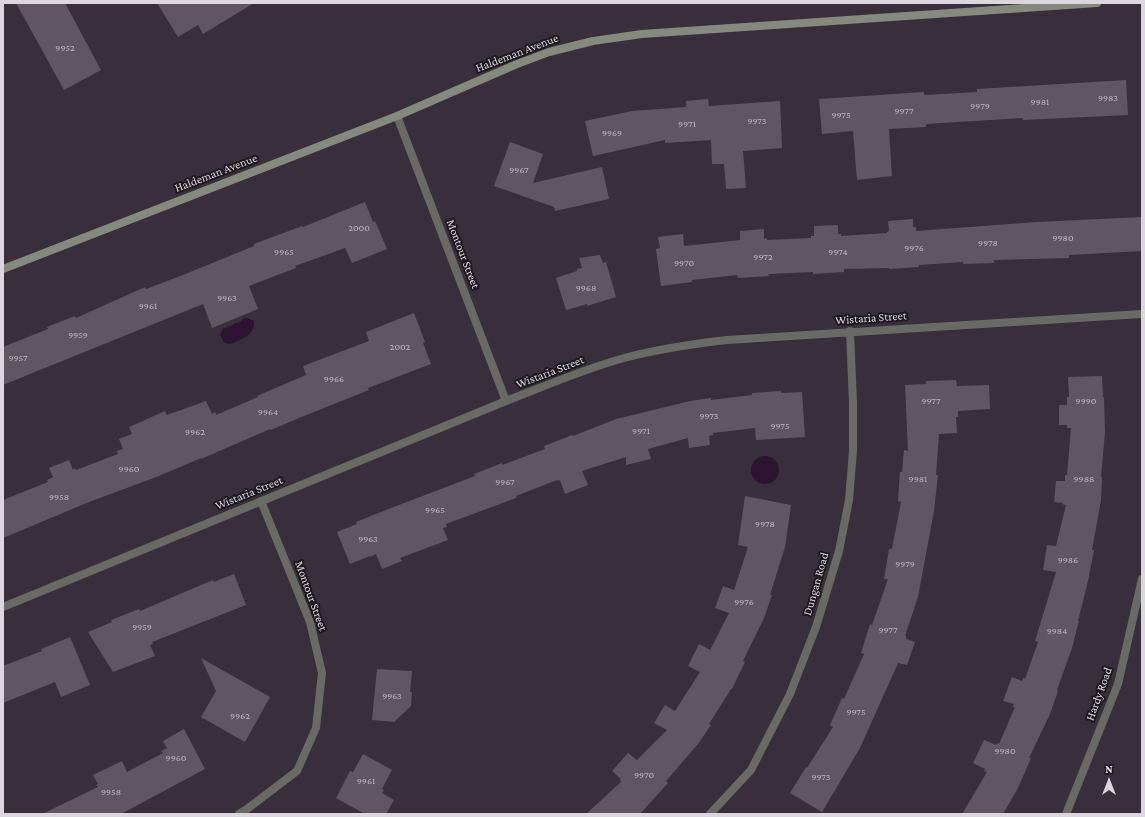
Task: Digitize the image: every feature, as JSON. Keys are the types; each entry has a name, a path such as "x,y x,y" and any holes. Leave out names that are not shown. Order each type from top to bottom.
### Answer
{"main road":[{"name":"Haldeman Avenue","path":"3,269 397,116 517,64 549,52 593,41 642,34 1097,3"}],"street":[{"name":"Montour Street","path":"397,116 506,401"},
{"name":"Wistaria Street","path":"3,607 506,401 589,369 624,358 660,350 727,340 850,331 1142,314"},
{"name":"Dungan Road","path":"710,814 751,770 790,694 816,627 837,558 849,500 853,451 850,331"},
{"name":"Montour Street","path":"239,814 248,809 297,771 316,728 322,673 310,622 261,501"},
{"name":"Hardy Road","path":"1066,814 1118,684 1142,579"}],"shaded area":[{"path":"244,318 254,321 254,326 250,334 233,343 229,344 224,342 220,335 223,328 240,322"},
{"path":"765,456 775,460 779,470 775,480 765,484 755,480 751,470 755,460"}],"building":[{"path":"16,3 65,3 101,70 64,90"},
{"path":"157,3 254,3 203,34 198,25 178,37"},
{"path":"1126,80 1128,115 1023,120 1022,118 926,124 926,127 889,129 892,176 857,180 853,131 822,134 819,99 924,92 924,95 977,92 977,89"},
{"path":"708,99 709,106 780,101 782,148 743,151 746,188 726,189 724,164 712,164 711,140 665,143 665,140 593,156 585,121 632,111 686,107 686,101"},
{"path":"510,142 543,154 533,183 602,167 609,199 555,211 554,207 494,186"},
{"path":"365,202 373,222 375,221 387,249 352,263 345,248 295,266 296,268 249,286 258,309 212,328 203,304 3,385 3,347 48,329 47,327 75,316 76,318 145,287 146,289 183,275 254,246 254,244 302,226 303,227"},
{"path":"1142,217 1142,251 1069,255 1069,258 994,260 994,263 963,264 963,262 889,269 844,269 844,272 813,274 813,272 768,274 769,276 738,278 737,275 692,280 692,282 661,286 656,249 660,248 658,237 683,234 684,246 740,240 740,231 764,229 764,239 767,238 767,240 811,238 811,236 814,236 814,226 838,225 838,234 841,234 841,236 887,233 889,231 888,221 913,219 913,227 916,227 916,231 1037,222"},
{"path":"600,255 603,263 606,262 616,297 587,306 587,304 566,310 556,278 582,268 579,258"},
{"path":"414,313 425,342 423,343 431,364 368,388 369,390 3,538 3,500 48,482 47,480 53,477 49,468 69,460 73,470 75,468 76,470 118,454 117,451 123,449 119,439 132,434 129,427 165,411 167,415 206,401 212,414 215,412 216,415 306,375 303,366 369,341 366,332"},
{"path":"1102,376 1105,432 1101,477 1101,500 1088,581 1072,648 1050,714 1029,758 1031,758 1018,788 1003,814 962,814 987,772 984,771 985,769 973,763 984,740 996,745 997,743 999,744 1015,707 1013,707 1014,704 1003,701 1012,677 1022,681 1023,678 1025,679 1038,642 1035,641 1056,572 1043,570 1047,545 1056,546 1066,505 1062,504 1063,503 1054,502 1056,481 1065,481 1065,475 1067,475 1071,428 1067,428 1067,425 1059,425 1059,405 1067,405 1067,397 1069,397 1068,377"},
{"path":"956,380 957,386 989,385 990,409 958,411 958,417 956,417 957,433 939,434 936,475 938,475 934,511 918,597 905,636 906,639 915,642 907,665 898,663 860,748 822,812 790,793 833,727 830,725 842,698 844,699 864,654 861,653 870,624 872,625 888,579 884,579 889,549 892,549 901,502 898,501 900,472 902,472 904,450 908,451 905,385 926,384 926,381"},
{"path":"781,391 781,393 802,392 805,437 756,440 755,428 713,433 713,435 709,436 710,445 689,448 688,438 648,449 651,459 626,465 626,457 582,471 588,485 565,494 560,480 557,480 516,496 516,498 446,524 447,527 443,528 448,540 400,558 402,561 382,569 376,554 350,564 337,532 357,524 356,522 475,476 474,474 545,449 544,446 616,419 690,401 711,398 711,400 752,395 752,393"},
{"path":"745,496 791,505 785,547 770,595 772,595 764,618 743,661 745,662 732,689 698,744 666,781 668,783 640,814 586,814 621,782 621,779 612,771 628,753 637,760 667,730 654,723 665,705 675,711 700,672 688,666 699,644 710,650 729,613 715,608 723,586 734,590 748,547 738,545"},
{"path":"234,574 246,605 152,642 153,644 150,645 155,656 113,672 88,632 112,622 111,620 139,609 140,611 213,580 214,582"},
{"path":"70,637 90,685 61,697 55,682 3,703 3,666 42,651 41,649"},
{"path":"201,658 270,697 245,742 201,717 216,691"},
{"path":"377,669 412,671 410,692 412,692 411,706 394,722 372,720"},
{"path":"184,729 205,769 121,814 42,814 98,787 93,775 122,761 127,772 163,753 161,751 167,748 163,741"},
{"path":"363,754 392,770 382,789 384,790 382,793 394,800 386,814 365,814 336,798 350,771 353,772"}]}
